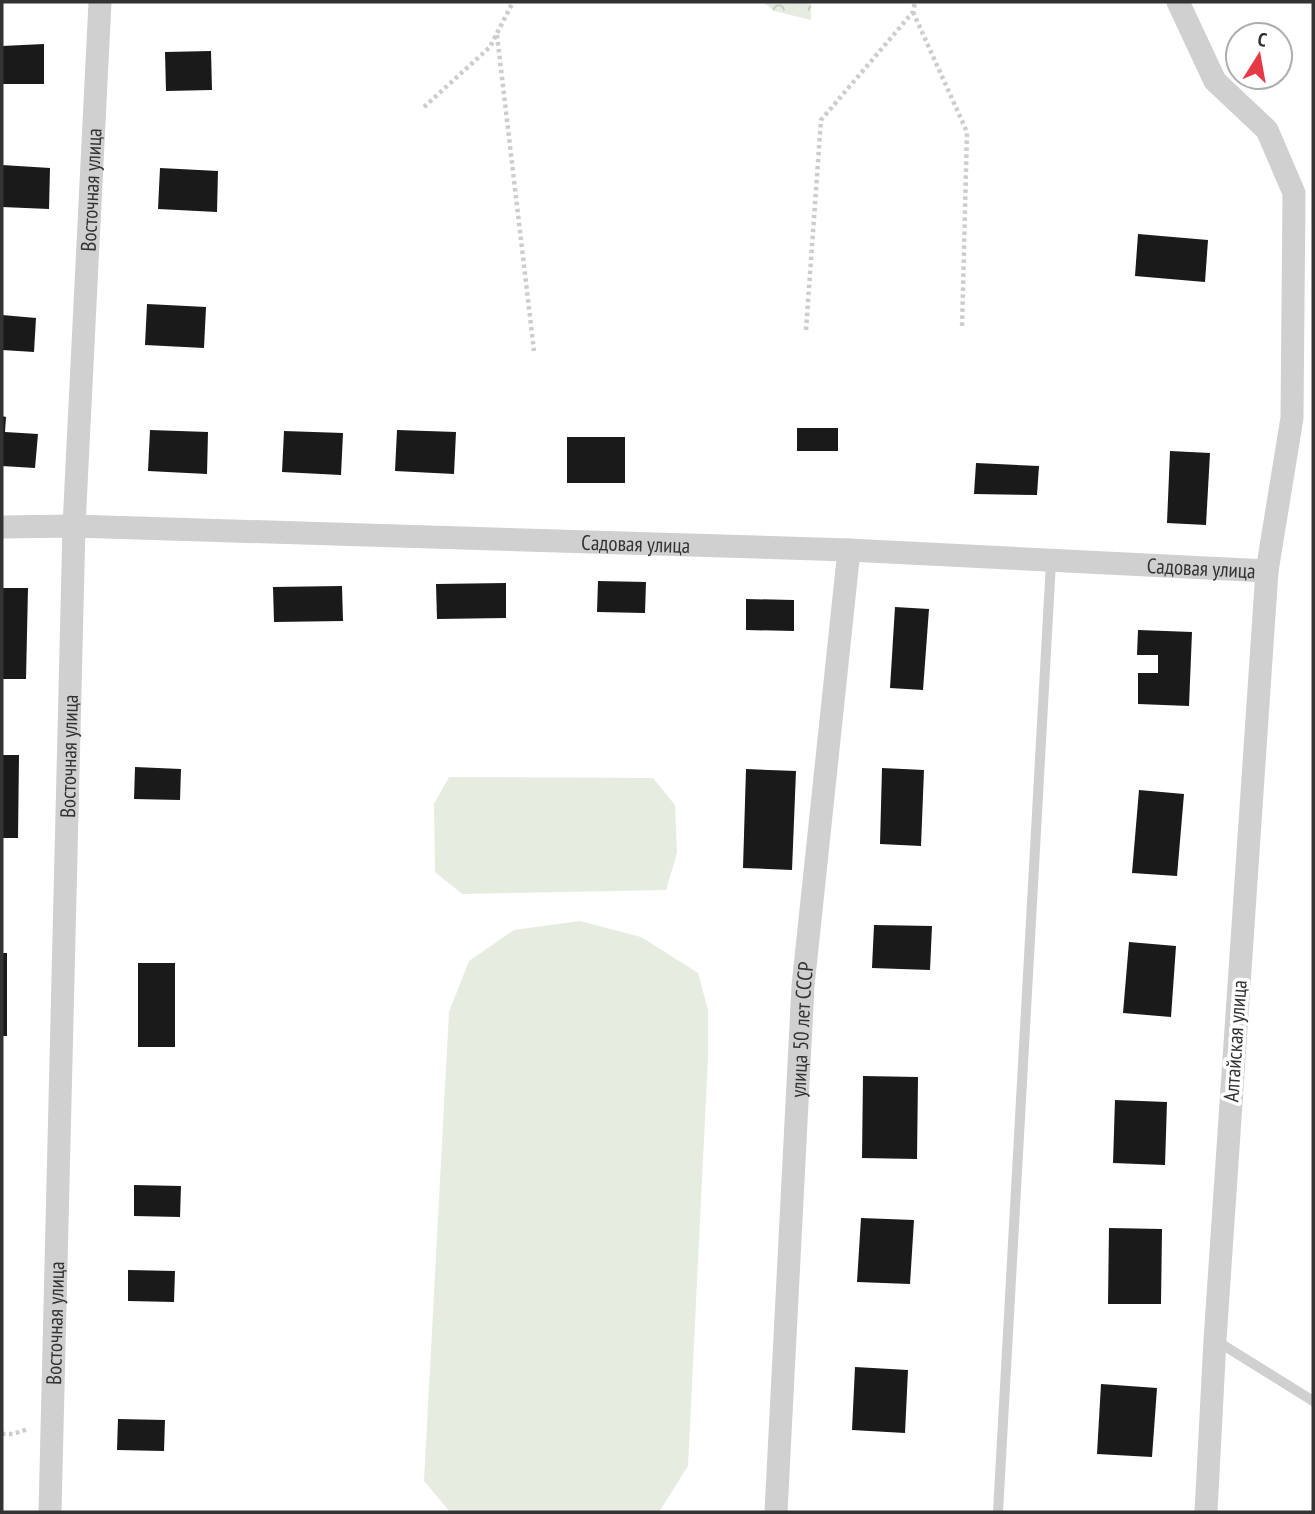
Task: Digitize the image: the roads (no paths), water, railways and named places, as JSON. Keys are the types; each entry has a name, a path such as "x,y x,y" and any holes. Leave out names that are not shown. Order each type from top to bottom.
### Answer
{"street":[{"name":"Восточная улица","path":"50,1512 74,526 100,2"},
{"name":"Алтайская улица","path":"1178,2 1215,81 1267,130 1294,193 1292,418 1267,571 1215,1340 1206,1512"},
{"name":"Садовая улица","path":"2,527 74,526 849,550 1267,571"},
{"name":"улица 50 лет СССР","path":"776,1512 803,986 849,550"}],"lane":[{"path":"998,1512 1051,562"},
{"path":"1215,1340 1313,1401"}]}
